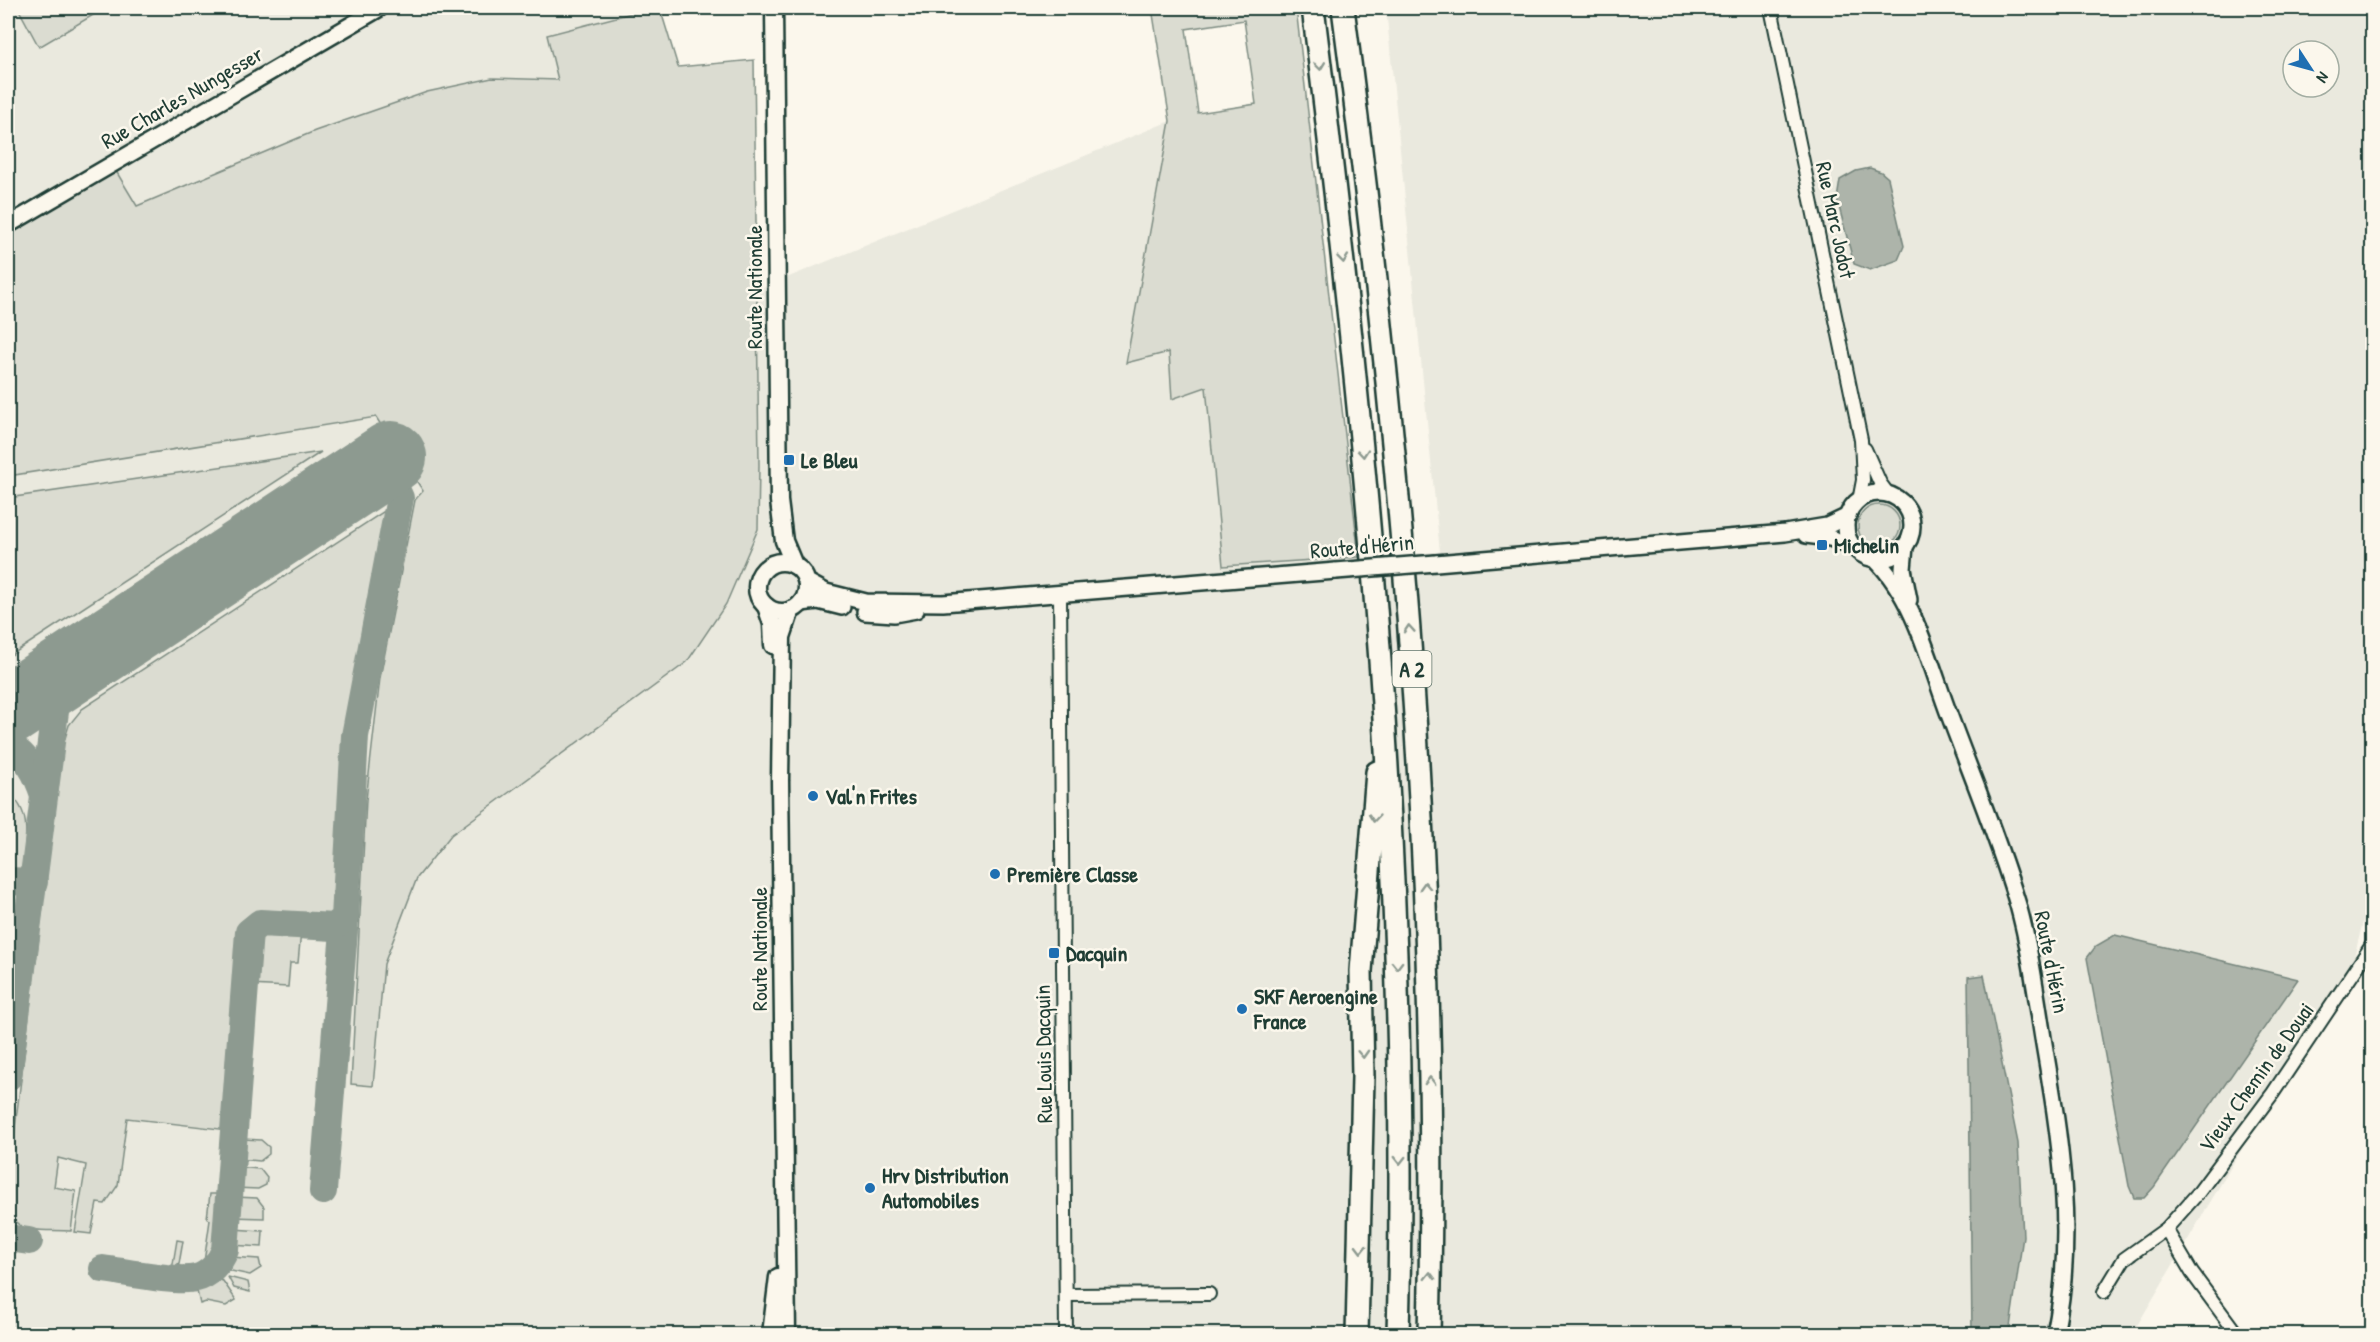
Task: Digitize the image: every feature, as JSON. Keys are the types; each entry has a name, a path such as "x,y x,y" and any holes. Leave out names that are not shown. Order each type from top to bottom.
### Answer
{"highway":[{"name":"A 2","path":"1313,8 1355,365 1381,655 1394,890 1399,1040 1398,1335"},
{"name":"A 2","path":"1343,8 1390,407 1417,740 1430,1034 1429,1335"},
{"path":"1357,1335 1361,1266 1363,1077 1361,971 1378,765 1381,655"}],"main road":[{"name":"Route Nationale","path":"774,8 778,501 784,541 794,565"},
{"path":"767,566 780,561 794,565 801,570 807,591 796,607 778,611 766,606 759,598 757,588 758,577 767,566 774,542 778,501"},
{"name":"Route Nationale","path":"766,606 773,631 780,781"},
{"name":"Route Nationale","path":"783,1117 780,781 782,637 796,607"},
{"path":"778,1335 779,1184 783,1117"},
{"path":"783,1117 787,1335"},
{"path":"771,1335 778,1270"}],"street":[{"name":"Rue Charles Nungesser","path":"8,225 377,8"},
{"name":"Rue Marc Jodot","path":"1771,8 1861,441 1863,480 1859,501"},
{"name":"Rue Marc Jodot","path":"1861,441 1877,477 1889,495"},
{"path":"1876,494 1889,495 1902,504 1910,516 1911,531 1905,546 1889,557 1875,559 1862,555 1853,546 1846,529 1848,516 1859,501 1876,494"},
{"name":"Route d'Hérin","path":"806,581 826,592 858,601 943,603 1785,533 1827,526 1848,516"},
{"name":"Route d'Hérin","path":"1785,533 1830,538 1853,546"},
{"name":"Route d'Hérin","path":"1905,546 1903,568 1912,615"},
{"name":"Route d'Hérin","path":"1875,559 1892,579 1912,615 2008,875 2024,929 2051,1082 2065,1189 2065,1272 2055,1335"},
{"name":"Rue Louis Dacquin","path":"1060,594 1066,1335"},
{"name":"Route d'Hérin","path":"796,607 818,601 862,611 894,614 943,603"},
{"name":"Vieux Chemin de Douai","path":"2104,1292 2124,1259 2166,1229 2199,1192 2273,1093 2373,945"},
{"path":"2166,1229 2192,1273 2237,1335"},
{"path":"1066,1295 1209,1294"}],"shaded area":[{"path":"8,8 18,8 39,46 105,8 660,8 678,67 754,60 757,290 1170,121 1126,363 1169,352 1206,387 1224,566 1440,552 1386,8 2372,8 2372,887 2353,961 2132,1334 8,1334 8,359 492,78 427,92 315,131 137,206 116,171 8,235"},
{"path":"18,8 105,8 39,47"},
{"path":"651,8 660,8 678,67 754,60 758,529 726,604 687,662 451,835 417,878 384,964 373,1086 351,1084 366,800 380,678 415,500 423,491 376,417 8,476 8,235 116,171 137,206 315,131 427,92 492,78 558,80 547,35"},
{"path":"1152,8 1296,8 1359,557 1223,566 1206,387 1172,399 1169,352 1126,363 1170,121","holes":["1244,20 1256,104 1198,113 1186,29"]},
{"path":"1870,168 1881,172 1888,178 1904,246 1898,260 1870,270 1854,264 1837,199 1840,180 1856,171"},
{"path":"321,452 8,657 8,498"},
{"path":"1879,505 1894,511 1900,526 1894,541 1879,547 1864,541 1858,526 1864,511"},
{"path":"392,506 349,736 338,910 325,922 259,918 245,926 228,1130 127,1118 118,1185 105,1204 97,1203 91,1234 75,1232 86,1165 58,1158 54,1187 76,1191 71,1231 31,1229 22,1226 15,1221 11,1213 8,1183 63,745 69,725 82,709"},
{"path":"8,793 22,809 26,839 22,870 8,874"},
{"path":"8,888 19,888 8,979"},
{"path":"271,928 301,931 298,963 290,963 288,987 250,985 253,947"},
{"path":"2115,935 2298,979 2154,1187 2144,1198 2134,1198 2129,1186 2087,958 2096,946"},
{"path":"1984,975 2018,1143 2023,1236 2009,1334 1972,1334 1968,977"},
{"path":"244,1139 261,1140 269,1147 269,1154 260,1161 237,1159 238,1145"},
{"path":"236,1167 260,1169 267,1178 266,1185 258,1189 235,1188"},
{"path":"210,1194 223,1194 222,1225 216,1253 203,1269 210,1220 207,1218"},
{"path":"235,1197 257,1198 264,1207 264,1218 233,1217"},
{"path":"233,1229 263,1231 262,1247 231,1245"},
{"path":"177,1240 183,1241 179,1264 172,1270"},
{"path":"230,1257 259,1259 261,1268 250,1275 222,1269"},
{"path":"228,1277 248,1282 250,1292 234,1288"},
{"path":"213,1278 223,1281 236,1300 226,1306 206,1302 200,1304 196,1287"}],"taxiway":[{"path":"103,1269 187,1279 205,1274 220,1259 225,1250 249,932 260,923 334,927 345,918 355,736 400,498 392,485 380,479 367,479 352,483"},
{"path":"8,1077 57,696 65,679 78,664"},
{"path":"8,745 21,754 31,766 44,795"},
{"path":"8,881 34,882"},
{"path":"323,1191 345,918"},
{"path":"8,1238 29,1241"}],"runway":[{"path":"8,710 391,457"}],"place":[{"name":"Le Bleu","path":"789,460"},
{"name":"Michelin","path":"1822,545"},
{"name":"Val'n Frites","path":"813,796"},
{"name":"Première Classe","path":"995,874"},
{"name":"Dacquin","path":"1054,953"},
{"name":"SKF Aeroengine France","path":"1242,1009"},
{"name":"Hrv Distribution Automobiles","path":"870,1188"}]}
